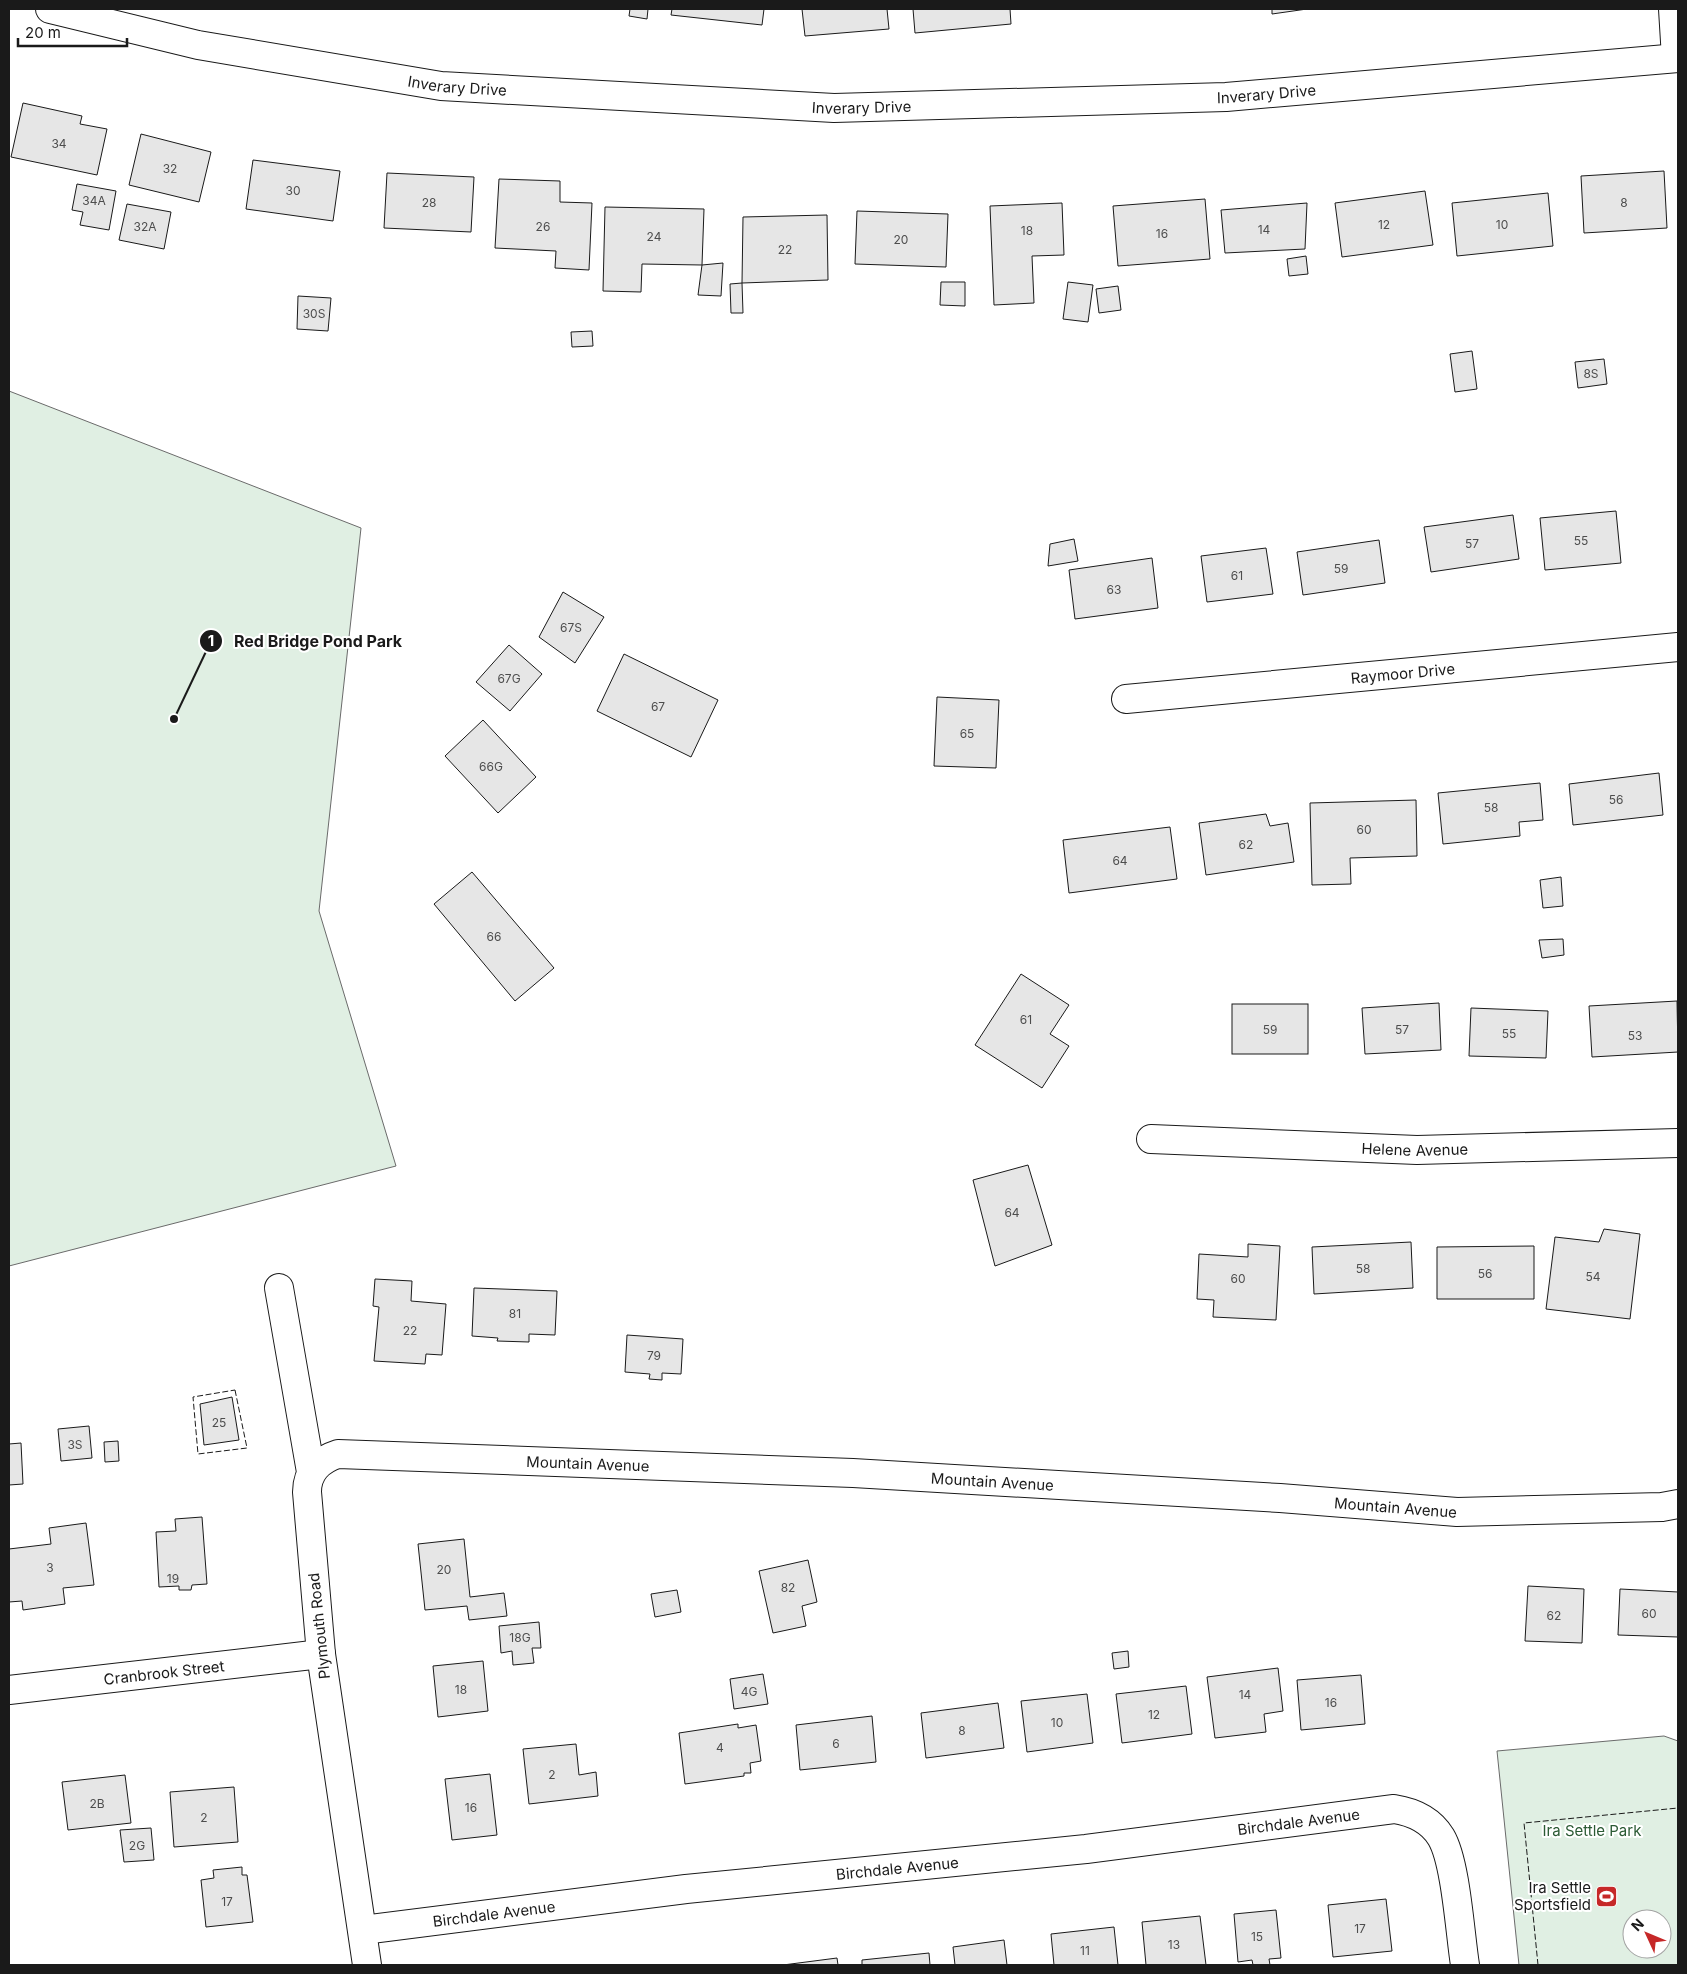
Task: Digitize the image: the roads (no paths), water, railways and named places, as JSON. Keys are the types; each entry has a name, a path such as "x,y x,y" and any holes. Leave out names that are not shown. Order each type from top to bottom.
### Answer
{"street":[{"name":"Inverary Drive","path":"50,9 198,45 441,86 834,108 1226,97 1677,58"},
{"path":"1673,9 1677,58"},
{"name":"Raymoor Drive","path":"1126,699 1678,647"},
{"name":"Helene Avenue","path":"1151,1139 1417,1150 1678,1143"},
{"name":"Plymouth Road","path":"279,1288 311,1472 307,1481 307,1492 321,1654 367,1965"},
{"name":"Mountain Avenue","path":"311,1472 324,1458 338,1454 853,1473 1280,1498 1457,1512 1662,1507 1678,1504"},
{"name":"Cranbrook Street","path":"9,1690 321,1654"},
{"name":"Birchdale Avenue","path":"363,1930 686,1889 1086,1849 1386,1809 1412,1812 1428,1822 1442,1838 1449,1858 1465,1965"}],"place":[{"name":"Red Bridge Pond Park","path":"174,719"},
{"name":"Ira Settle Sportsfield","path":"1607,1896"}],"park label":[{"name":"Ira Settle Park","path":"1592,1830"}]}
